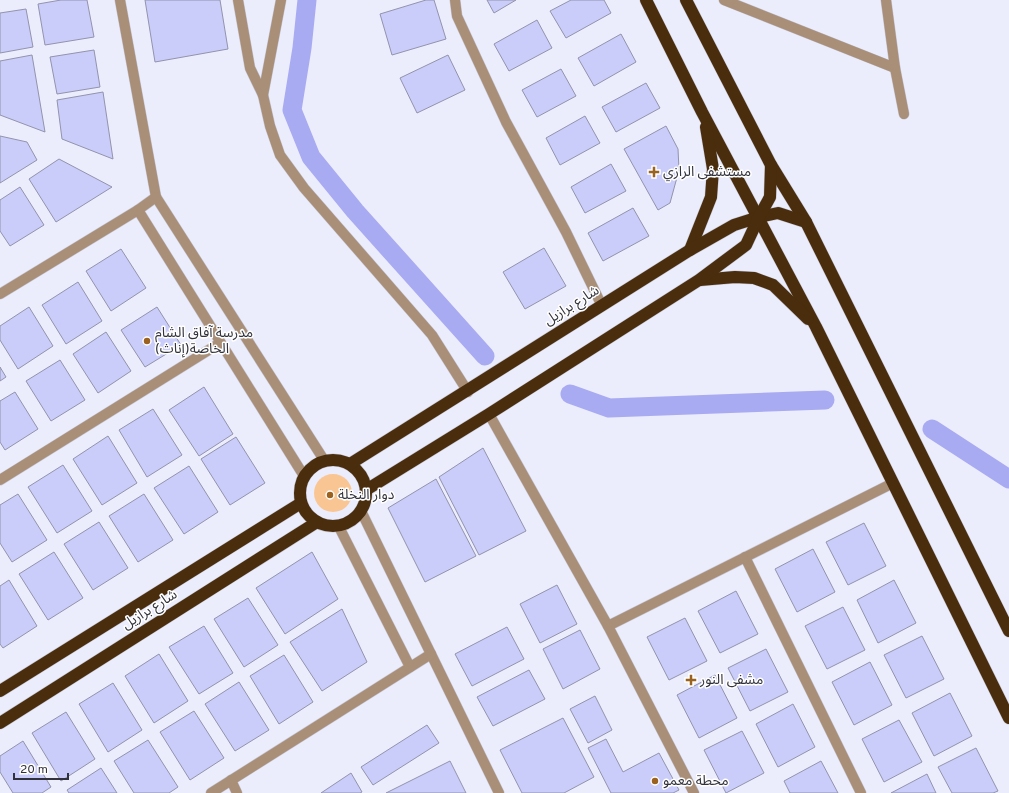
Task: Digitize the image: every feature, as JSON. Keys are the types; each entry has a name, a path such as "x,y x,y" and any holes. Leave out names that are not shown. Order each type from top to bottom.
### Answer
{"highway":[{"path":"646,0 702,112 816,327 1009,718"},
{"path":"686,0 771,165 806,222 1009,631"},
{"path":"690,250 711,197 713,169 702,112"},
{"path":"366,490 489,414 699,280 746,246 770,197 771,165"},
{"name":"شارع برازيل","path":"350,464 468,392 527,352 690,250 734,225 778,213 806,222"},
{"path":"699,280 735,277 754,278 773,285 816,327"},
{"path":"324,460 339,460 350,464 363,479 366,490 365,500 361,511 349,521 338,526 328,526 317,522 307,513 301,503 300,487 304,476 314,465 324,460"},
{"name":"شارع برازيل","path":"0,691 301,503"},
{"name":"شارع برازيل","path":"0,723 317,522"}],"street":[{"path":"120,0 156,197 324,460"},
{"path":"238,0 250,68 263,95 270,126 280,155 304,188 432,335 468,392"},
{"path":"263,95 281,0"},
{"path":"455,0 457,16 506,122 566,232 602,306"},
{"path":"724,0 895,68"},
{"path":"886,0 895,68 904,114"},
{"path":"0,294 138,210 156,197"},
{"path":"138,210 304,476"},
{"path":"0,480 220,343"},
{"path":"489,414 608,626 694,793"},
{"path":"608,626 893,483"},
{"path":"361,511 499,793"},
{"path":"338,526 410,667"},
{"path":"745,557 861,793"},
{"path":"211,793 431,654"},
{"path":"231,780 237,793"}],"shaded area":[{"path":"329,474 337,474 344,477 349,482 352,493 349,504 344,509 337,512 329,512 322,509 317,504 314,497 314,489 317,482 322,477"}],"building":[{"path":"61,0 87,0 94,37 45,45 38,4"},
{"path":"145,0 220,0 228,49 155,62"},
{"path":"426,0 434,0 446,39 392,55 380,14"},
{"path":"487,0 516,0 494,13"},
{"path":"571,0 604,0 611,13 566,38 550,11"},
{"path":"26,9 33,47 0,53 0,13"},
{"path":"537,20 552,48 509,71 494,44"},
{"path":"621,34 636,62 594,86 578,58"},
{"path":"94,50 100,87 57,94 50,57"},
{"path":"32,55 45,132 0,115 0,61"},
{"path":"448,55 465,90 417,113 400,78"},
{"path":"561,69 576,96 537,117 522,90"},
{"path":"646,83 660,108 616,132 602,107"},
{"path":"103,92 113,159 62,139 57,100"},
{"path":"585,116 600,143 560,165 546,138"},
{"path":"666,126 678,149 679,170 670,203 658,210 624,149"},
{"path":"0,136 27,142 37,160 0,183"},
{"path":"59,159 112,187 56,222 29,179"},
{"path":"611,164 626,191 585,213 571,187"},
{"path":"20,187 44,225 10,246 0,231 0,200"},
{"path":"633,208 649,236 603,261 588,233"},
{"path":"544,248 566,286 525,309 503,272"},
{"path":"121,249 146,288 111,311 86,271"},
{"path":"78,282 102,321 66,344 42,305"},
{"path":"29,307 53,346 18,369 0,340 0,326"},
{"path":"157,307 181,345 145,367 121,330"},
{"path":"106,332 131,371 98,393 73,354"},
{"path":"60,360 85,400 51,421 26,381"},
{"path":"0,367 6,377 0,381"},
{"path":"204,387 233,434 199,456 169,410"},
{"path":"15,392 38,429 5,450 0,442 0,401"},
{"path":"153,409 182,455 147,477 119,430"},
{"path":"108,436 137,483 102,505 73,459"},
{"path":"236,437 265,483 230,505 201,459"},
{"path":"483,448 526,531 479,555 439,477"},
{"path":"63,465 92,511 57,533 28,487"},
{"path":"189,466 218,512 184,534 154,488"},
{"path":"436,479 476,556 425,582 388,508"},
{"path":"18,494 47,540 12,562 0,543 0,505"},
{"path":"144,494 173,540 138,562 109,516"},
{"path":"99,522 128,568 93,590 64,544"},
{"path":"864,523 886,566 848,585 826,542"},
{"path":"813,549 835,592 797,612 775,569"},
{"path":"54,552 83,598 48,620 19,574"},
{"path":"312,552 338,599 285,634 256,588"},
{"path":"9,580 37,626 3,648 0,644 0,586"},
{"path":"894,580 916,623 878,643 857,600"},
{"path":"557,585 577,624 540,643 520,604"},
{"path":"736,591 758,634 720,653 698,611"},
{"path":"248,598 278,645 244,667 214,619"},
{"path":"843,607 865,650 827,669 805,626"},
{"path":"342,609 367,662 322,691 290,642"},
{"path":"685,618 707,661 669,680 647,637"},
{"path":"204,626 233,673 199,694 169,647"},
{"path":"507,627 524,659 472,686 455,654"},
{"path":"580,630 600,669 563,689 543,649"},
{"path":"922,636 944,679 906,698 884,655"},
{"path":"766,649 788,692 750,711 728,668"},
{"path":"159,654 188,701 154,723 125,676"},
{"path":"284,655 313,702 279,724 250,676"},
{"path":"870,662 892,705 854,725 832,682"},
{"path":"529,670 545,699 493,726 477,697"},
{"path":"715,675 737,718 699,738 677,695"},
{"path":"239,682 269,730 235,751 205,704"},
{"path":"113,683 142,730 108,752 79,704"},
{"path":"950,693 972,736 934,756 912,713"},
{"path":"595,696 612,730 588,743 570,709"},
{"path":"793,704 815,747 778,767 756,724"},
{"path":"194,711 224,758 190,780 160,732"},
{"path":"66,712 95,759 61,781 32,733"},
{"path":"563,718 594,777 564,793 522,793 500,750"},
{"path":"899,720 922,762 884,782 862,739"},
{"path":"427,725 439,743 373,785 361,767"},
{"path":"742,731 764,773 726,793 704,750"},
{"path":"606,739 623,772 659,753 679,790 673,793 611,793 588,748"},
{"path":"148,740 178,787 169,793 134,793 114,761"},
{"path":"23,741 51,787 42,793 13,793 0,772 0,756"},
{"path":"976,748 998,791 993,793 952,793 938,767"},
{"path":"450,761 466,793 386,793"},
{"path":"821,761 838,793 790,793 784,781"},
{"path":"101,768 117,793 69,793 67,790"},
{"path":"351,773 362,792 321,793"},
{"path":"927,774 936,793 891,793"}],"waterway":[{"path":"307,0 302,48 292,110 311,157 355,211 485,356"},
{"path":"570,394 609,408 825,400"},
{"path":"932,429 1009,479"}],"place":[{"name":"مستشفى الرازي","path":"654,172"},
{"name":"مدرسة آفاق الشام الخاصة(إناث)","path":"147,341"},
{"name":"دوار النخلة","path":"330,495"},
{"name":"مشفى النور","path":"691,680"},
{"name":"محطة معمو","path":"655,781"}]}
